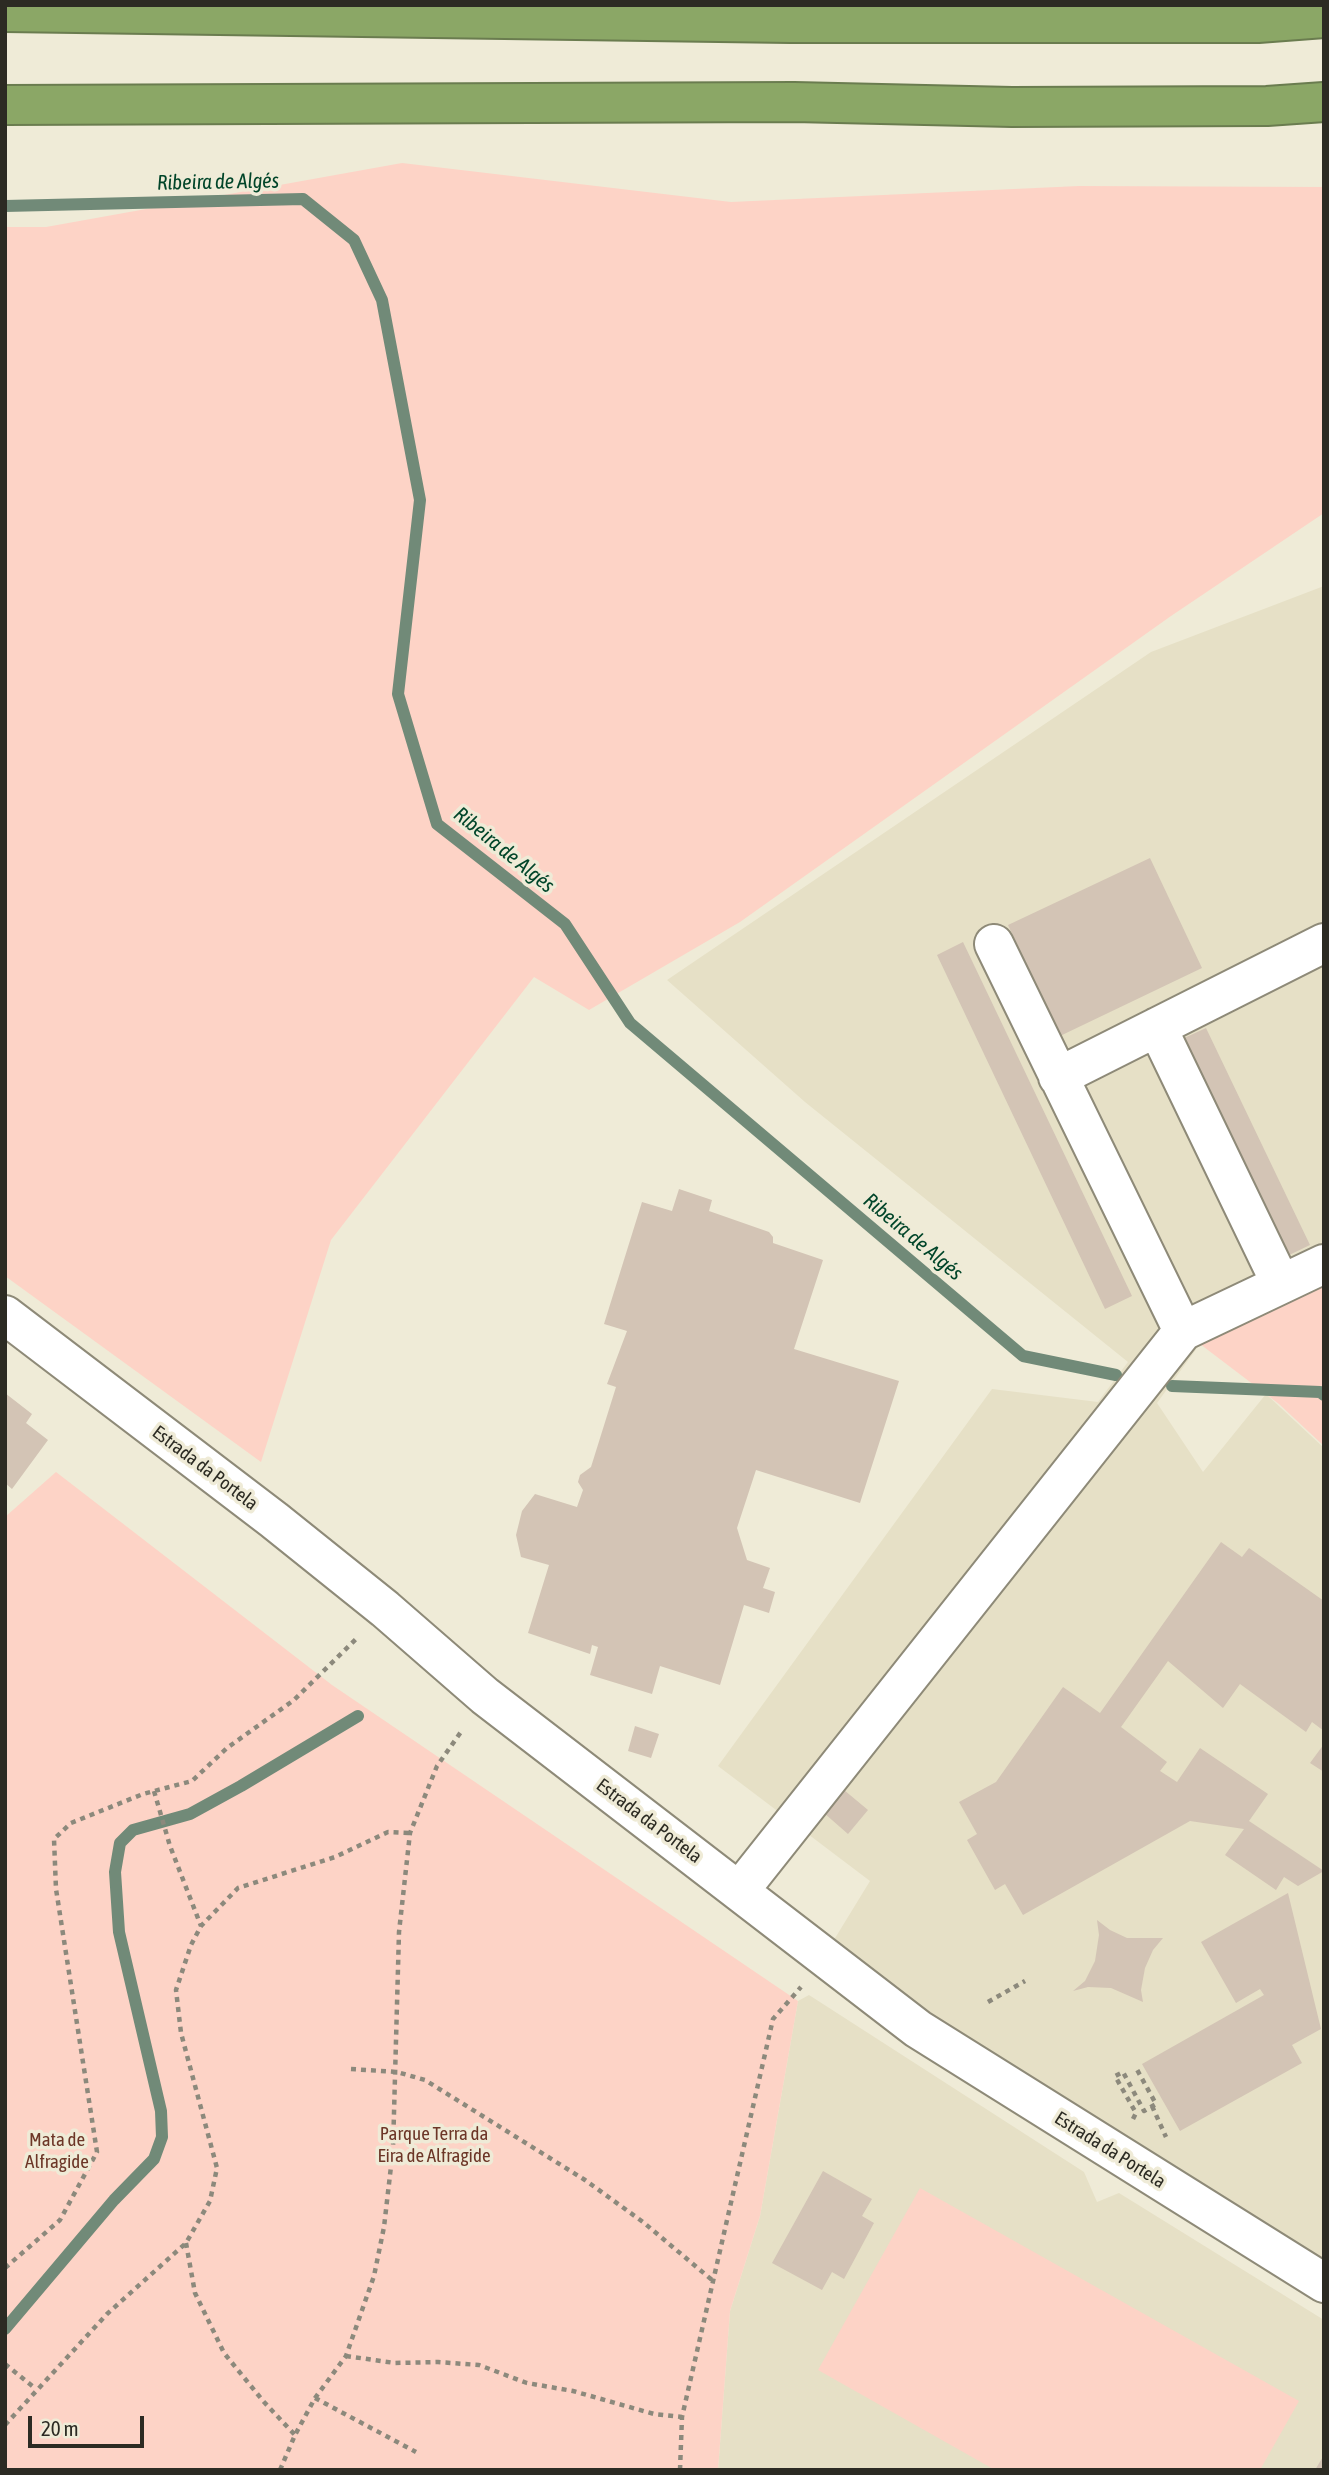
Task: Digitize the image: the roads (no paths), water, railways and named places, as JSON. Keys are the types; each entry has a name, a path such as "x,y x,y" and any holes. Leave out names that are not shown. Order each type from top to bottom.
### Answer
{"highway":[{"path":"790,23 842,5"},
{"path":"5,12 790,23 1258,23 1324,18"},
{"path":"5,105 794,102 1012,107 1267,106 1324,102"}],"street":[{"path":"1058,1077 1324,943"},
{"path":"994,944 1183,1331"},
{"path":"1157,1027 1281,1284"},
{"path":"740,1890 1183,1331 1324,1264"},
{"name":"Estrada da Portela","path":"5,1315 274,1520 384,1609 485,1696 918,2029 1324,2283"}],"waterway":[{"name":"Ribeira de Algés","path":"5,206 303,199 354,240 382,300 420,500 398,694 437,824 565,924 630,1023 1023,1356 1116,1375"},
{"name":"Ribeira de Algés","path":"1172,1386 1320,1392 1324,1395"},
{"path":"5,2329 114,2200 154,2159 162,2137 161,2111 119,1932 115,1872 120,1843 133,1830 190,1814 358,1716"}],"park label":[{"name":"Parque Terra da Eira de Alfragide","path":"434,2145"},
{"name":"Mata de Alfragide","path":"57,2151"}]}
